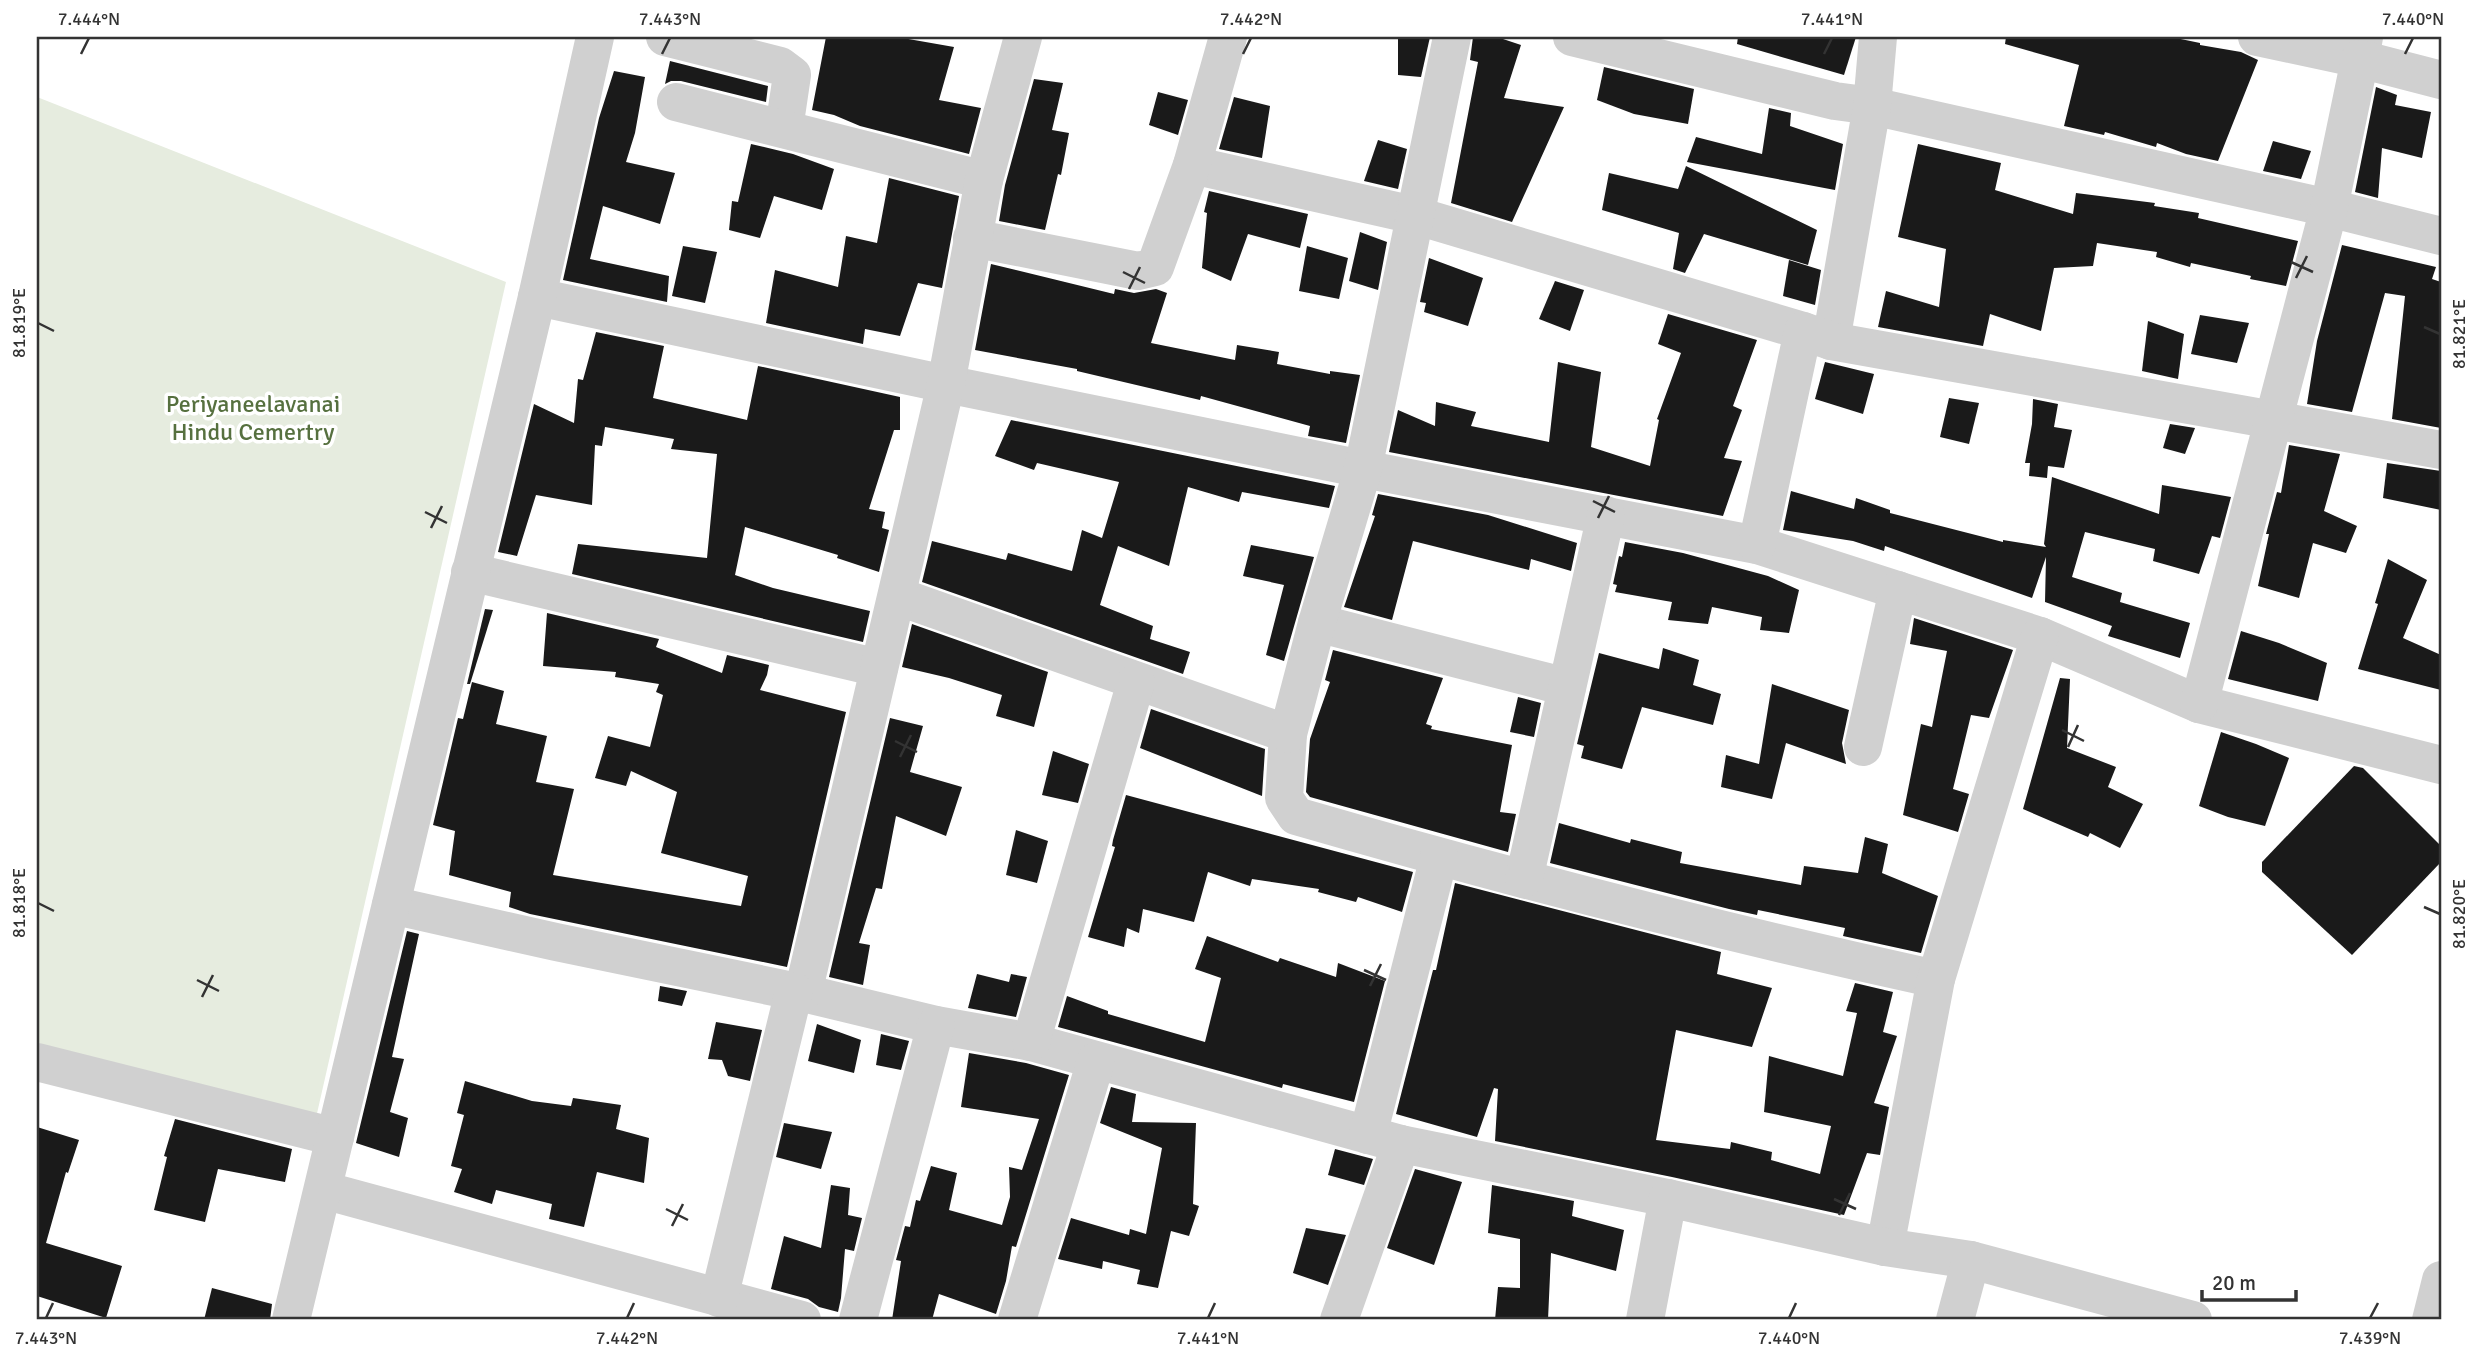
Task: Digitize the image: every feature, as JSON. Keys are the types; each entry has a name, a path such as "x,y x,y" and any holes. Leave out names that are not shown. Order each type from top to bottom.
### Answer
{"street":[{"path":"291,1320 537,297 595,37"},
{"path":"665,37 780,66 792,75 784,129"},
{"path":"719,1298 880,668 946,384 984,180 1023,37"},
{"path":"972,238 1138,271 1155,267 1192,165 1228,37"},
{"path":"1452,37 1363,469 1317,623 1288,734 1284,798 1296,816 1438,857 1845,960 1936,979"},
{"path":"1572,37 1835,100 2329,208 2441,236"},
{"path":"1756,545 1817,336 1872,106 1878,37"},
{"path":"2257,37 2362,48 2441,80"},
{"path":"2199,704 2329,208 2362,48"},
{"path":"676,102 984,180"},
{"path":"1192,165 1414,215 1817,336 2441,450"},
{"path":"537,297 1363,469 1756,545 2040,636 2199,704 2441,765"},
{"path":"1524,879 1606,514"},
{"path":"470,572 880,668"},
{"path":"1863,747 1898,590"},
{"path":"897,596 1288,734"},
{"path":"1317,623 1567,687"},
{"path":"1885,1247 1936,979 2040,636"},
{"path":"1031,1042 1136,682"},
{"path":"1339,1320 1385,1139 1438,857"},
{"path":"391,905 799,992 936,1025 1031,1042 1385,1139 1885,1247 1971,1260 2152,1315 2193,1320"},
{"path":"858,1320 936,1025"},
{"path":"1017,1320 1096,1061"},
{"path":"37,1062 335,1137"},
{"path":"323,1190 802,1320"},
{"path":"1645,1320 1668,1198"},
{"path":"1955,1320 1971,1260"},
{"path":"2431,1320 2441,1280"}],"green space":[{"name":"Periyaneelavanai Hindu Cemertry","path":"37,97 506,282 313,1131 37,1062"}],"building":[{"path":"826,37 897,37 954,47 939,100 981,108 969,154 860,126 834,115 812,110"},
{"path":"1398,37 1430,37 1421,77 1398,75"},
{"path":"1473,37 1497,37 1521,45 1504,98 1564,107 1512,222 1451,203 1478,62 1470,60"},
{"path":"1738,37 1856,37 1844,75 1737,44"},
{"path":"2006,37 2171,37 2241,52 2258,60 2218,161 2186,154 2157,143 2156,147 2105,132 2104,135 2064,126 2079,65 2005,44"},
{"path":"670,61 768,86 766,102 681,81 665,84"},
{"path":"1604,67 1694,89 1688,124 1634,114 1597,100"},
{"path":"614,71 645,77 635,133 626,162 675,173 660,224 603,206 590,259 669,276 667,302 563,280 599,118"},
{"path":"1034,79 1063,83 1052,130 1069,133 1061,175 1058,174 1045,230 999,221 1005,185"},
{"path":"2376,87 2397,95 2395,105 2431,112 2422,158 2382,148 2378,198 2355,192"},
{"path":"1158,92 1188,100 1178,135 1149,125"},
{"path":"1234,97 1270,106 1262,158 1219,149"},
{"path":"1769,108 1791,113 1790,126 1843,144 1835,190 1687,162 1696,137 1762,154"},
{"path":"1378,140 1407,149 1398,189 1364,181"},
{"path":"2273,141 2311,151 2301,179 2263,171"},
{"path":"751,144 793,154 834,169 822,210 774,196 760,238 729,230 732,201 738,202"},
{"path":"1918,144 2001,163 1995,190 2073,214 2076,193 2155,203 2154,206 2199,213 2198,218 2298,241 2286,286 2191,263 2190,267 2156,257 2157,252 2097,243 2093,266 2054,268 2041,331 1990,314 1983,346 1878,327 1886,291 1939,307 1946,249 1898,237"},
{"path":"1686,166 1817,230 1808,265 1704,234 1685,273 1673,269 1679,233 1602,210 1609,173 1678,189"},
{"path":"889,178 959,196 942,288 918,283 900,336 865,329 863,344 766,323 775,270 838,287 846,236 877,243"},
{"path":"1209,191 1308,214 1300,248 1248,234 1231,281 1202,268 1207,213 1204,212"},
{"path":"1360,232 1387,242 1378,290 1349,281"},
{"path":"2342,245 2436,267 2432,279 2441,282 2441,428 2392,419 2405,296 2385,293 2352,412 2307,404 2317,341"},
{"path":"683,246 717,252 705,303 672,296"},
{"path":"1307,246 1348,258 1339,299 1299,291"},
{"path":"1429,258 1483,278 1468,326 1424,312 1426,303 1420,302"},
{"path":"1789,260 1821,270 1815,305 1783,296"},
{"path":"991,264 1114,294 1115,289 1134,293 1156,289 1167,293 1151,343 1235,360 1237,345 1279,352 1277,364 1330,374 1330,371 1360,375 1346,443 1308,436 1310,426 1201,396 1200,400 1077,369 975,350"},
{"path":"1555,281 1584,290 1570,331 1539,319"},
{"path":"1668,314 1757,340 1733,406 1742,410 1724,458 1742,461 1723,516 1389,452 1398,410 1435,426 1436,402 1476,412 1471,426 1549,442 1558,362 1601,372 1591,447 1650,466 1659,420 1657,419 1681,353 1658,344"},
{"path":"2200,315 2249,323 2237,363 2191,354"},
{"path":"2148,321 2184,334 2178,379 2142,371"},
{"path":"596,332 664,346 653,398 747,420 758,366 900,397 900,430 894,430 869,509 885,512 882,528 889,530 879,572 837,558 838,555 745,527 735,575 773,588 870,611 863,642 572,574 578,544 707,558 717,454 671,449 674,439 605,427 602,446 595,445 592,505 536,495 517,556 498,552 534,404 574,423 578,379 583,380"},
{"path":"1825,362 1874,374 1863,414 1815,399"},
{"path":"1949,398 1979,403 1969,444 1940,437"},
{"path":"2033,399 2058,404 2054,427 2072,430 2064,468 2048,466 2047,478 2029,476 2030,463 2025,463 2032,424"},
{"path":"1011,420 1335,486 1329,508 1242,492 1239,502 1188,487 1169,566 1118,546 1100,605 1153,626 1150,639 1190,652 1183,674 922,582 932,541 1006,560 1008,553 1072,571 1082,530 1102,538 1119,482 1037,463 1034,470 995,456"},
{"path":"2170,424 2195,428 2185,454 2163,448"},
{"path":"2289,445 2340,454 2324,511 2357,526 2346,553 2313,543 2299,598 2258,586 2269,534 2266,534 2277,492 2281,493"},
{"path":"2387,463 2441,471 2441,510 2383,498"},
{"path":"2052,477 2159,514 2162,485 2231,497 2220,538 2212,536 2199,574 2153,561 2155,549 2085,532 2072,577 2122,593 2120,602 2190,623 2180,658 2108,636 2112,626 2045,602 2046,557 2032,598 1885,546 1884,551 1853,541 1783,530 1791,491 1854,509 1856,498 1890,510 1890,513 2003,542 2046,547 2044,544"},
{"path":"1378,494 1488,515 1577,543 1571,571 1531,559 1529,570 1413,541 1392,620 1344,607 1375,516 1372,515"},
{"path":"1625,542 1683,553 1768,576 1799,590 1789,633 1760,630 1762,617 1712,607 1708,624 1668,620 1672,602 1615,592 1617,585 1613,584"},
{"path":"1251,545 1314,557 1284,661 1266,655 1284,585 1243,576"},
{"path":"2388,559 2427,580 2403,638 2441,655 2441,690 2358,669 2378,604 2375,603"},
{"path":"485,609 493,610 470,684 467,684"},
{"path":"547,613 659,639 656,647 722,673 727,655 769,665 760,690 846,712 787,967 530,914 509,907 511,892 449,875 455,831 433,825 458,718 463,719 472,682 504,691 496,724 547,736 536,782 574,789 553,875 741,906 748,876 661,853 677,792 631,771 626,786 595,778 608,736 650,747 663,695 656,692 659,684 615,677 616,672 543,666"},
{"path":"1914,618 2013,650 1989,718 1971,715 1953,789 1969,794 1958,832 1903,815 1921,724 1932,727 1947,651 1910,644"},
{"path":"912,624 1048,672 1034,727 996,716 1002,695 902,667"},
{"path":"2241,631 2327,663 2318,701 2228,679"},
{"path":"1663,648 1699,660 1693,685 1721,694 1713,725 1642,707 1622,769 1581,758 1584,746 1577,744 1599,653 1659,669"},
{"path":"1333,650 1443,678 1426,724 1432,726 1431,729 1512,745 1500,812 1516,814 1508,852 1310,797 1306,792 1310,739 1330,682 1325,680"},
{"path":"2060,678 2070,679 2067,748 2116,767 2108,787 2143,804 2120,848 2090,833 2088,837 2023,809"},
{"path":"1772,684 1849,710 1842,743 1846,764 1786,743 1772,799 1721,787 1726,755 1759,764"},
{"path":"1518,697 1541,703 1534,737 1510,732"},
{"path":"1151,709 1265,749 1262,796 1140,748"},
{"path":"890,718 923,726 910,772 962,787 946,836 896,816 882,889 876,888 859,943 870,945 863,985 829,977"},
{"path":"2221,732 2289,758 2265,826 2228,817 2199,806"},
{"path":"1053,751 1089,764 1078,803 1042,795"},
{"path":"2354,766 2363,768 2441,846 2441,862 2352,955 2262,872 2262,862"},
{"path":"1126,795 1413,872 1402,912 1358,897 1356,902 1318,892 1319,889 1252,879 1250,886 1208,872 1194,922 1143,909 1139,933 1127,928 1124,947 1088,937 1115,847 1112,846 1113,840"},
{"path":"1559,823 1630,843 1631,839 1682,852 1680,863 1801,885 1804,866 1858,873 1865,837 1888,844 1882,873 1938,896 1921,953 1843,936 1845,928 1758,910 1757,915 1729,909 1550,863"},
{"path":"1016,830 1048,841 1037,883 1006,875"},
{"path":"1455,883 1721,952 1717,974 1772,988 1752,1047 1676,1030 1656,1140 1730,1149 1731,1142 1772,1152 1771,1160 1820,1174 1831,1126 1764,1112 1769,1056 1843,1076 1857,1013 1846,1011 1855,983 1893,992 1883,1032 1897,1036 1874,1103 1889,1107 1880,1155 1867,1153 1844,1215 1495,1141 1498,1089 1494,1088 1477,1137 1396,1114 1433,970 1436,970"},
{"path":"407,931 419,934 392,1057 404,1059 390,1112 408,1118 399,1157 356,1143"},
{"path":"1207,936 1278,962 1280,958 1336,977 1338,963 1385,981 1354,1102 1283,1084 1282,1088 1058,1027 1067,996 1108,1011 1108,1014 1205,1042 1221,978 1195,969"},
{"path":"977,974 1009,982 1011,974 1027,977 1016,1017 968,1008"},
{"path":"660,986 687,991 682,1006 658,1001"},
{"path":"716,1022 762,1030 750,1081 728,1076 722,1060 708,1059"},
{"path":"817,1024 861,1040 854,1073 808,1061"},
{"path":"881,1034 909,1041 901,1070 876,1065"},
{"path":"969,1053 1026,1063 1069,1075 1016,1247 1012,1246 1006,1281 996,1314 939,1294 932,1320 892,1320 901,1261 896,1260 905,1226 910,1227 916,1200 920,1201 931,1166 957,1173 949,1210 1002,1225 1010,1197 1009,1167 1022,1170 1039,1119 961,1107"},
{"path":"465,1081 532,1101 571,1106 573,1098 621,1105 616,1129 649,1138 644,1183 597,1172 584,1227 549,1219 552,1204 496,1190 492,1204 454,1192 462,1169 451,1166 464,1115 457,1113"},
{"path":"1111,1087 1136,1094 1132,1122 1196,1123 1193,1204 1199,1206 1189,1236 1171,1231 1158,1288 1137,1284 1140,1270 1103,1261 1102,1269 1058,1259 1071,1218 1129,1235 1130,1229 1146,1234 1162,1148 1100,1123"},
{"path":"175,1119 292,1149 285,1182 218,1169 205,1222 154,1210 167,1157 164,1156"},
{"path":"784,1123 832,1132 821,1169 776,1157"},
{"path":"37,1127 79,1140 68,1173 66,1172 46,1243 122,1266 106,1318 37,1296"},
{"path":"1335,1149 1373,1159 1364,1185 1328,1175"},
{"path":"1415,1169 1462,1182 1434,1265 1387,1248"},
{"path":"831,1185 850,1188 848,1215 862,1218 854,1251 845,1249 838,1312 819,1307 808,1299 771,1289 784,1236 821,1248"},
{"path":"1492,1185 1574,1201 1572,1216 1624,1230 1616,1271 1551,1253 1548,1320 1495,1320 1498,1287 1520,1288 1520,1239 1488,1233"},
{"path":"1306,1228 1346,1235 1328,1285 1293,1273"},
{"path":"212,1288 272,1304 270,1320 204,1320"}]}
